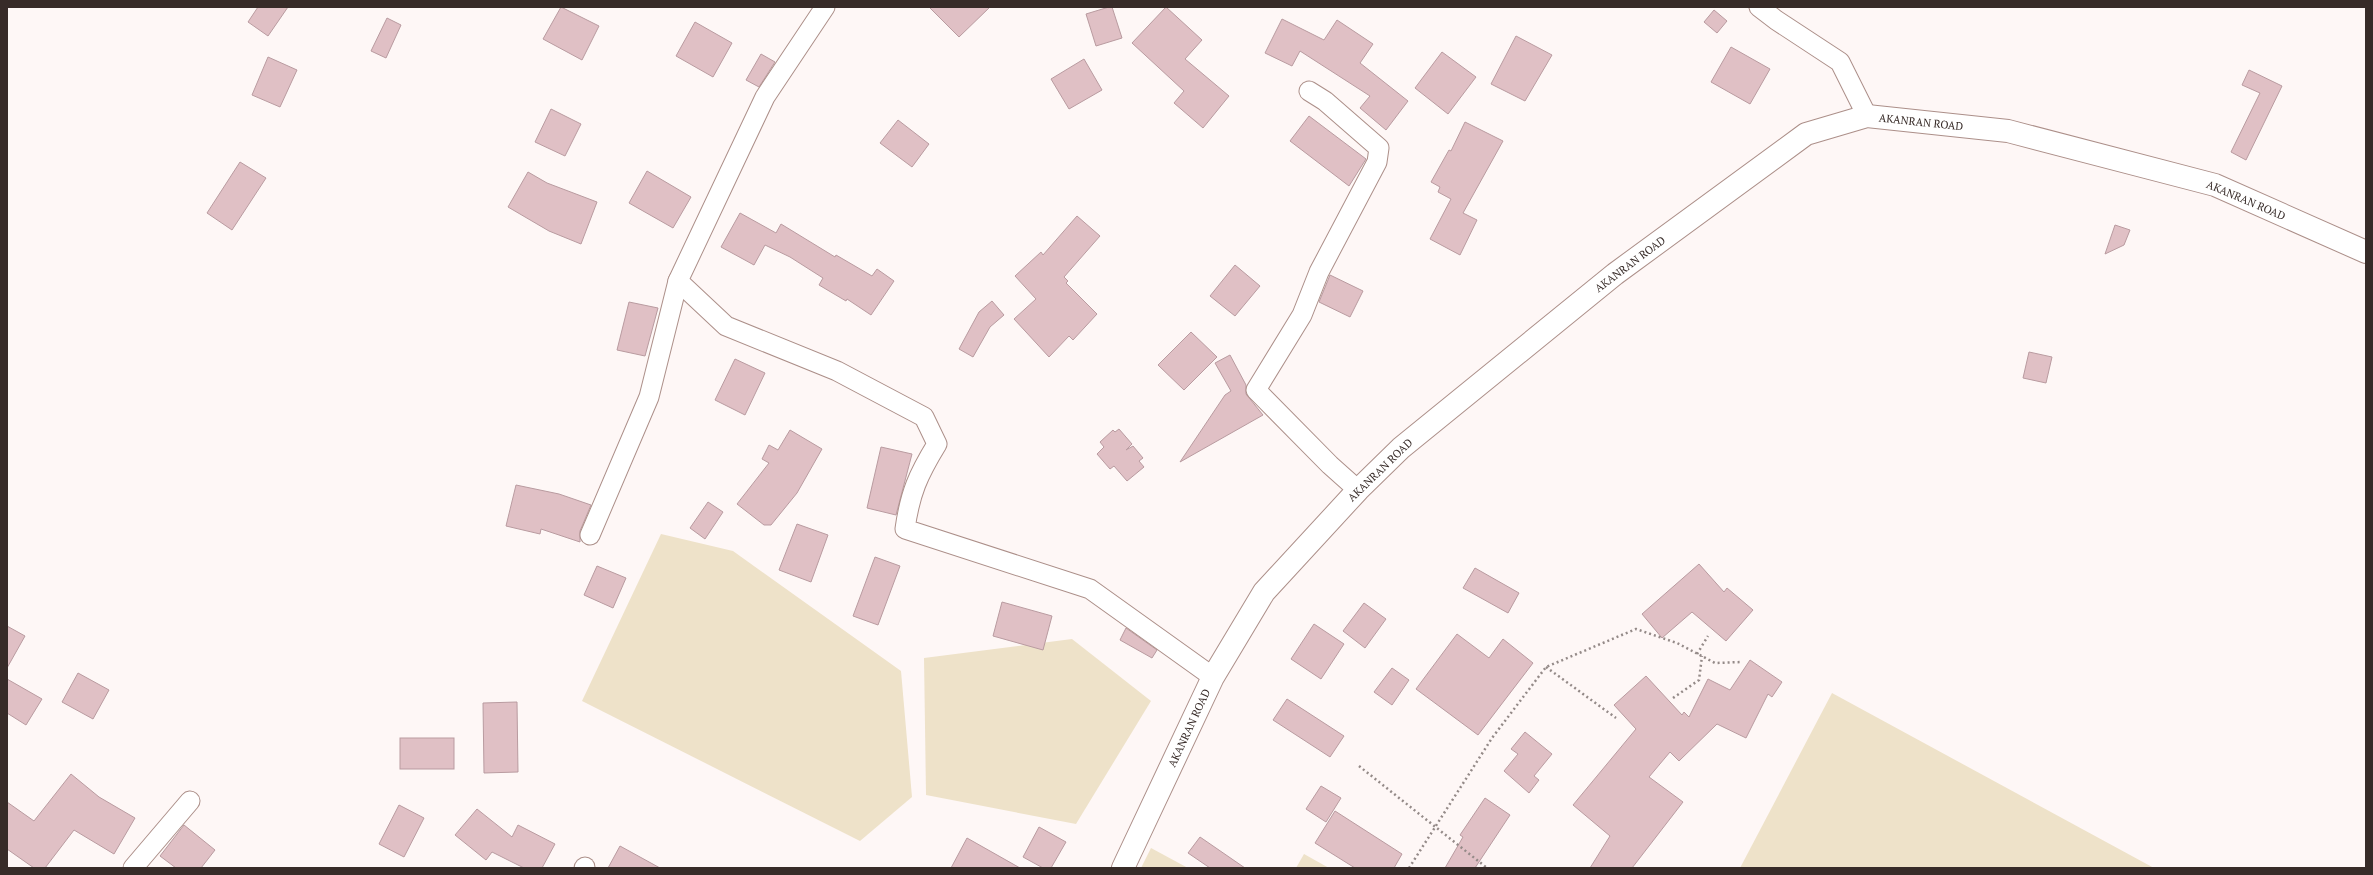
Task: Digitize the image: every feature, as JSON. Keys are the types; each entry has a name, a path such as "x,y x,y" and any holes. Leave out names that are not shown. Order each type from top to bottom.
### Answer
{"main road":[{"name":"AKANRAN ROAD","path":"1123,868 1213,677 1264,592 1358,490 1400,448 1615,274 1806,134 1867,116 2008,131 2215,185 2366,252"}],"street":[{"path":"590,535 649,397 678,281 765,97 825,7"},
{"path":"1759,7 1776,20 1840,62 1867,116"},
{"path":"1309,91 1325,100 1379,148 1377,162 1319,272 1302,315 1256,390 1330,465 1358,490"},
{"path":"678,281 726,326 837,371 924,417 937,444 917,477 908,503 905,529 1090,589 1213,677"},
{"path":"133,868 190,801"}],"path":[{"path":"1409,868 1492,738 1546,667 1636,629 1677,643 1715,663 1741,662"},
{"path":"1697,654 1708,636"},
{"path":"1673,698 1699,680 1702,656"},
{"path":"1546,667 1616,718"},
{"path":"1359,766 1487,868"}],"shaded area":[{"path":"661,534 733,551 901,671 912,797 860,841 582,701"},
{"path":"1072,639 1151,701 1076,824 926,795 924,658"},
{"path":"1832,693 2154,868 1740,868"},
{"path":"1151,848 1188,868 1141,868"},
{"path":"1304,854 1329,868 1296,868"}],"building":[{"path":"258,7 288,7 268,36 248,22"},
{"path":"561,7 599,26 582,60 543,39"},
{"path":"929,7 990,7 959,37"},
{"path":"1112,7 1122,38 1096,46 1086,14"},
{"path":"1166,7 1202,40 1185,59 1229,96 1203,128 1174,103 1184,91 1132,43"},
{"path":"1714,10 1727,21 1717,33 1704,22"},
{"path":"387,18 401,25 386,58 371,51"},
{"path":"1282,19 1324,40 1337,20 1373,44 1360,63 1408,101 1386,130 1360,108 1370,96 1300,51 1292,66 1265,53"},
{"path":"695,22 732,43 713,77 676,56"},
{"path":"1516,36 1552,55 1525,101 1491,84"},
{"path":"1731,47 1770,69 1750,104 1711,82"},
{"path":"1442,52 1476,77 1448,114 1415,88"},
{"path":"761,54 775,62 759,87 746,80"},
{"path":"268,57 297,70 280,107 252,95"},
{"path":"1084,59 1102,90 1069,109 1051,79"},
{"path":"2249,70 2282,86 2246,160 2231,152 2260,93 2242,85"},
{"path":"551,109 581,124 565,156 535,142"},
{"path":"1309,116 1366,159 1349,186 1290,141"},
{"path":"898,120 929,144 912,167 880,143"},
{"path":"1465,122 1503,141 1463,213 1477,220 1460,255 1430,239 1451,199 1438,192 1440,187 1431,182 1449,150 1451,151"},
{"path":"240,162 266,178 232,230 207,213"},
{"path":"647,171 691,197 673,228 629,203"},
{"path":"528,172 547,183 597,202 581,244 549,231 508,207"},
{"path":"740,213 776,233 781,224 835,257 836,255 872,276 877,269 894,281 871,315 847,299 846,301 819,285 823,278 790,257 765,245 754,265 721,247"},
{"path":"1077,216 1100,236 1064,277 1068,281 1066,283 1097,314 1073,340 1069,336 1049,357 1014,319 1036,299 1015,276 1041,252 1043,255"},
{"path":"2115,225 2130,230 2124,245 2105,254"},
{"path":"1235,265 1260,286 1235,316 1210,296"},
{"path":"1330,275 1363,291 1350,317 1319,302"},
{"path":"992,301 1004,315 990,327 973,357 959,349 979,312"},
{"path":"629,302 658,308 645,356 617,350"},
{"path":"1191,332 1217,357 1184,390 1158,365"},
{"path":"2029,352 2052,357 2046,383 2023,378"},
{"path":"1230,355 1246,385 1246,394 1263,415 1180,462 1225,395 1231,391 1215,363"},
{"path":"735,359 765,373 745,415 715,400"},
{"path":"1119,429 1132,444 1126,450 1133,446 1143,458 1139,461 1144,467 1127,481 1114,466 1110,469 1097,454 1104,447 1100,442 1113,430 1115,432"},
{"path":"790,430 822,449 797,493 771,525 764,525 737,504 769,463 762,459 769,445 778,450"},
{"path":"881,447 912,454 896,515 867,508"},
{"path":"516,485 559,494 591,505 580,531 580,542 541,529 540,534 506,526"},
{"path":"708,502 723,512 705,539 690,528"},
{"path":"797,524 828,535 811,582 779,570"},
{"path":"875,557 900,566 878,625 853,616"},
{"path":"1699,564 1724,592 1727,588 1753,610 1726,641 1692,612 1662,638 1642,614"},
{"path":"597,566 626,578 613,608 584,595"},
{"path":"1475,568 1519,593 1508,613 1463,588"},
{"path":"1002,602 1052,616 1043,650 993,636"},
{"path":"1364,603 1386,619 1365,648 1343,631"},
{"path":"1314,624 1344,644 1321,679 1291,659"},
{"path":"7,626 25,636 7,668"},
{"path":"1126,628 1157,650 1152,658 1120,640"},
{"path":"1457,634 1489,658 1503,639 1533,663 1478,735 1416,689"},
{"path":"1750,660 1782,682 1772,697 1768,694 1746,738 1717,724 1679,761 1670,752 1649,777 1683,802 1632,868 1590,868 1610,836 1573,805 1636,729 1614,705 1646,676 1682,715 1684,712 1689,717 1708,679 1730,690"},
{"path":"1392,668 1409,680 1392,705 1374,692"},
{"path":"78,673 109,690 93,719 62,702"},
{"path":"7,679 42,699 26,725 7,713"},
{"path":"1287,699 1344,736 1330,757 1273,720"},
{"path":"517,702 518,772 484,773 483,703"},
{"path":"1525,732 1552,754 1534,776 1539,780 1529,793 1504,771 1518,754 1511,749"},
{"path":"400,738 454,738 454,769 400,769"},
{"path":"71,774 99,797 135,818 114,854 74,830 45,868 34,868 7,849 7,802 34,821"},
{"path":"1321,786 1341,798 1326,822 1306,809"},
{"path":"1485,798 1510,815 1475,868 1445,868 1463,837 1460,835"},
{"path":"399,805 424,818 404,857 379,844"},
{"path":"477,809 512,837 518,825 555,844 542,868 524,868 492,852 486,860 455,835"},
{"path":"1335,811 1402,854 1394,868 1355,868 1315,843"},
{"path":"184,825 215,850 201,868 176,868 160,856"},
{"path":"1039,827 1066,842 1051,868 1043,868 1023,857"},
{"path":"1200,837 1245,868 1210,868 1188,853"},
{"path":"967,838 1020,868 951,868"},
{"path":"620,846 660,868 608,868"}]}
